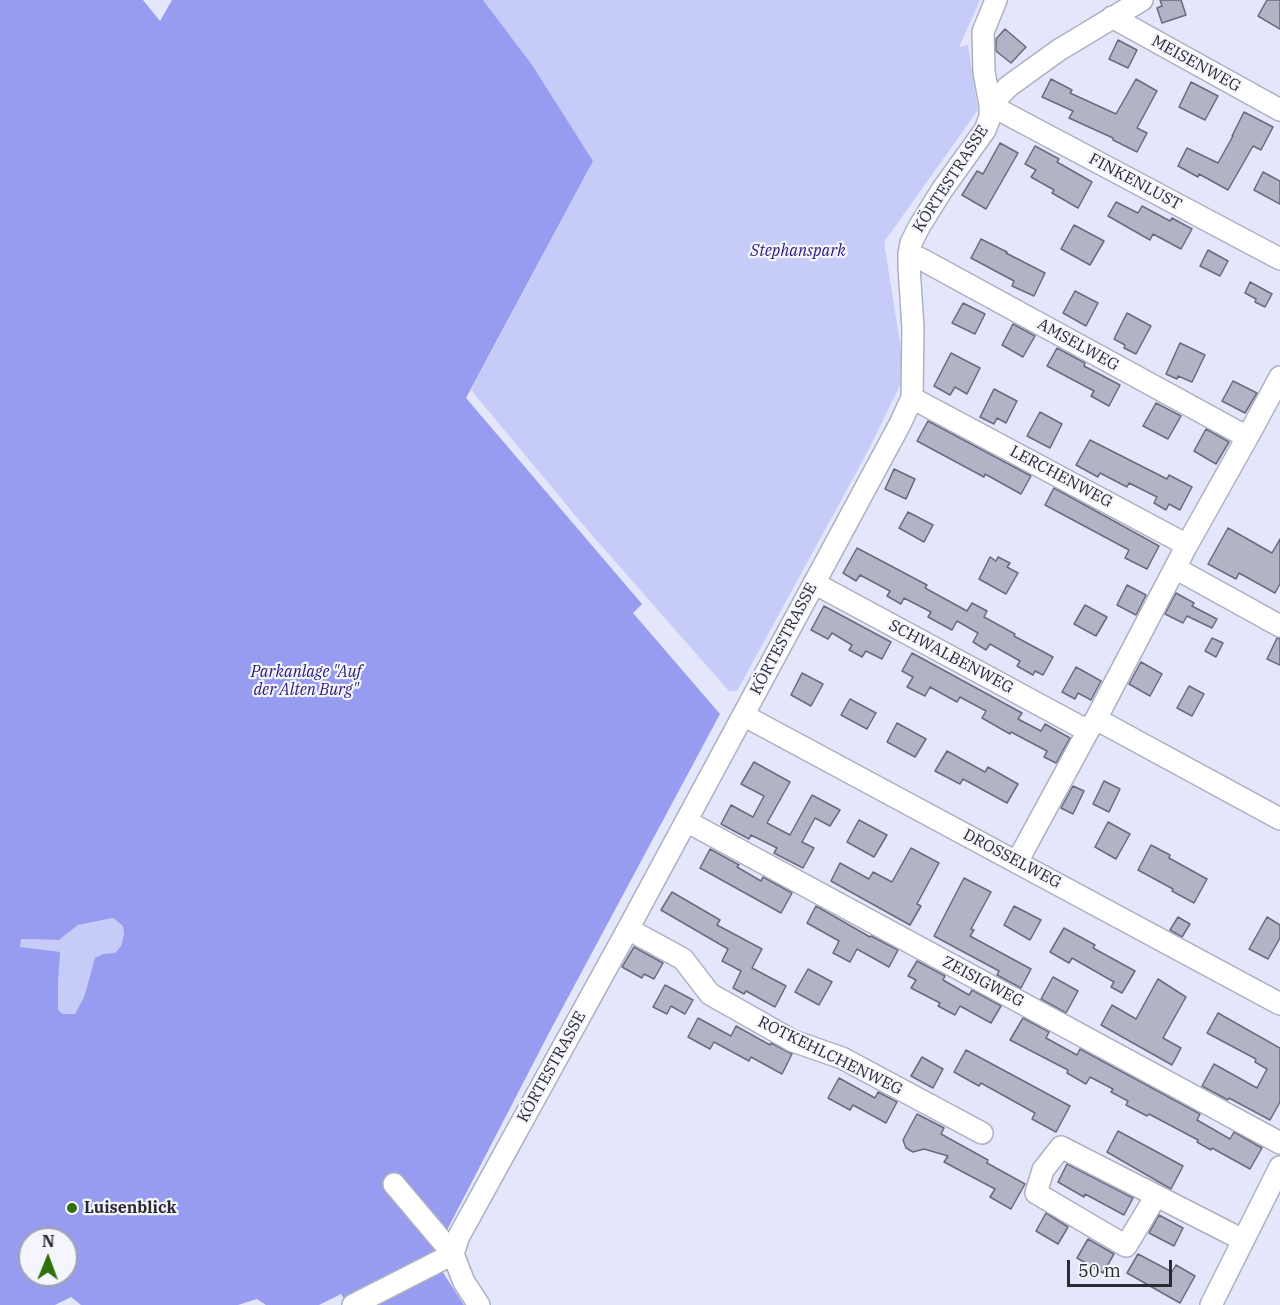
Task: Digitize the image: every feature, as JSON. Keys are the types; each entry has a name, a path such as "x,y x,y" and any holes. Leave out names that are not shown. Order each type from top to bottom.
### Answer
{"street":[{"name":"KÖRTESTRASSE","path":"453,1254 459,1236 628,929 912,398 913,328 909,267 911,243 942,190 985,130 990,117 984,72 983,32 996,0"},
{"path":"990,105 1009,86 1059,50 1142,0"},
{"name":"MEISENWEG","path":"1112,17 1280,111"},
{"name":"FINKENLUST","path":"990,105 1280,259"},
{"name":"AMSELWEG","path":"909,254 1247,437"},
{"path":"1017,862 1280,377"},
{"name":"LERCHENWEG","path":"912,398 1187,545"},
{"path":"1175,567 1280,626"},
{"name":"SCHWALBENWEG","path":"814,583 1280,819"},
{"name":"DROSSELWEG","path":"743,715 1280,1004"},
{"name":"ZEISIGWEG","path":"686,821 1280,1143"},
{"name":"ROTKEHLCHENWEG","path":"628,929 683,959 710,994 794,1041 842,1058 982,1133"},
{"path":"1156,1196 1126,1246 1036,1193 1043,1170 1061,1147 1243,1240"},
{"path":"1212,1305 1280,1167"},
{"path":"394,1184 453,1254 464,1282 479,1305"},
{"path":"353,1305 453,1254"}],"green space":[{"name":"Parkanlage \"Auf der Alten Burg\"","path":"0,0 143,0 160,21 172,0 483,0 532,65 593,161 466,398 642,604 633,613 720,714 550,1031 433,1257 464,1305 348,1305 341,1294 319,1305 266,1305 257,1299 238,1305 81,1305 71,1297 55,1305 0,1305","holes":["113,918 123,926 121,946 115,953 103,954 95,958 84,997 75,1014 63,1014 58,1010 60,952 20,947 21,939 59,940 78,925"]},
{"name":"Stephanspark","path":"483,0 980,0 959,47 968,45 978,110 884,242 905,375 868,451 737,691 729,691 584,526 471,390 593,161 532,66"},
{"path":"113,918 123,926 121,946 115,953 103,954 90,975 84,997 75,1014 63,1014 58,1010 58,983 20,947 21,939 59,940 78,925"}],"building":[{"path":"1160,0 1181,0 1186,15 1162,23 1157,8 1162,6"},
{"path":"1267,0 1280,0 1280,29 1258,16"},
{"path":"1005,29 1026,47 1011,63 996,51 996,39"},
{"path":"1118,40 1137,50 1128,68 1109,59"},
{"path":"1051,79 1072,90 1070,93 1116,114 1136,79 1157,91 1137,128 1147,133 1137,152 1069,118 1073,111 1042,97"},
{"path":"1191,82 1218,96 1205,120 1179,107"},
{"path":"1244,112 1273,127 1261,150 1253,146 1228,190 1199,174 1198,177 1178,166 1187,148 1218,163"},
{"path":"1000,143 1018,153 986,209 962,195 977,171 983,174"},
{"path":"1035,146 1059,159 1057,162 1092,182 1078,208 1052,193 1054,190 1031,177 1036,170 1025,164"},
{"path":"1263,172 1280,181 1280,204 1254,190"},
{"path":"1116,202 1138,213 1142,206 1170,221 1172,218 1192,229 1181,249 1153,234 1150,240 1108,216"},
{"path":"1074,225 1104,241 1090,265 1061,249"},
{"path":"981,239 1045,273 1034,296 1012,286 1014,281 971,258"},
{"path":"1208,250 1228,261 1220,276 1200,266"},
{"path":"1250,282 1272,294 1265,307 1245,293"},
{"path":"1075,291 1098,303 1086,326 1063,313"},
{"path":"963,303 985,314 975,334 952,323"},
{"path":"1127,313 1151,326 1136,354 1124,348 1125,345 1114,339"},
{"path":"1013,324 1035,336 1023,357 1002,345"},
{"path":"1180,343 1205,355 1192,382 1166,374"},
{"path":"1057,348 1085,363 1084,366 1120,385 1109,406 1091,396 1094,391 1047,366"},
{"path":"951,353 980,368 967,394 955,387 950,395 934,386"},
{"path":"1233,381 1257,393 1245,413 1222,401"},
{"path":"994,389 1017,401 1006,423 997,418 994,424 980,417"},
{"path":"1156,403 1181,416 1168,439 1143,426"},
{"path":"1040,412 1062,424 1050,448 1027,436"},
{"path":"928,421 1031,476 1021,494 917,441"},
{"path":"1206,429 1229,442 1216,464 1194,451"},
{"path":"1090,440 1167,479 1169,475 1192,487 1180,510 1169,504 1166,510 1154,503 1157,497 1129,483 1127,487 1100,473 1098,477 1076,465"},
{"path":"894,469 915,479 906,499 885,489"},
{"path":"1054,488 1159,546 1147,569 1125,558 1129,550 1045,505"},
{"path":"908,512 933,525 924,542 899,528"},
{"path":"1228,528 1272,553 1280,539 1280,584 1275,593 1239,573 1236,579 1208,564"},
{"path":"857,548 927,585 925,588 967,611 972,603 987,611 984,617 1053,657 1043,675 1035,671 1033,675 1017,666 1020,661 990,644 986,650 973,642 978,633 957,621 952,630 928,617 931,612 904,598 901,604 887,596 890,591 860,575 856,581 843,573"},
{"path":"990,557 996,561 998,557 1010,563 1007,567 1018,573 1006,594 979,579"},
{"path":"1127,585 1146,595 1136,615 1117,605"},
{"path":"1176,593 1194,603 1192,606 1217,619 1212,628 1187,616 1183,623 1165,614"},
{"path":"1085,605 1107,617 1096,636 1074,624"},
{"path":"824,606 891,642 882,659 866,651 862,657 849,650 852,645 832,633 828,639 811,630"},
{"path":"1212,638 1223,643 1216,657 1205,651"},
{"path":"1277,638 1280,639 1280,665 1267,659"},
{"path":"912,653 1022,713 1018,719 1041,731 1045,724 1070,738 1056,763 1044,757 1047,751 982,718 986,711 960,697 957,702 930,687 925,696 907,687 913,677 902,671"},
{"path":"1141,662 1162,674 1150,696 1129,684"},
{"path":"1076,667 1101,681 1091,700 1078,693 1075,699 1062,692"},
{"path":"802,673 823,684 811,706 791,695"},
{"path":"1189,686 1204,694 1192,716 1177,708"},
{"path":"850,699 876,713 867,729 841,715"},
{"path":"897,723 926,739 915,757 887,742"},
{"path":"947,751 985,772 988,767 1018,784 1007,803 963,779 960,784 935,771"},
{"path":"754,762 790,782 767,823 790,835 812,795 840,810 830,826 815,818 802,842 814,848 803,868 774,853 777,848 751,835 749,839 721,824 731,805 753,817 764,796 741,784"},
{"path":"1104,781 1120,789 1109,812 1093,804"},
{"path":"1073,786 1084,791 1073,814 1061,808"},
{"path":"859,820 887,835 874,857 847,842"},
{"path":"1108,822 1130,834 1116,859 1095,847"},
{"path":"1151,845 1207,879 1194,903 1138,870"},
{"path":"911,848 939,863 917,904 921,906 910,925 831,881 840,863 869,879 873,872 892,882"},
{"path":"710,849 739,865 737,867 761,881 763,877 792,893 781,913 700,868"},
{"path":"964,878 991,892 971,929 974,930 970,936 1031,969 1021,988 997,975 999,971 934,936"},
{"path":"672,892 720,920 717,925 762,949 752,968 786,986 775,1007 746,991 744,994 733,988 741,971 722,961 728,949 661,910"},
{"path":"816,906 898,950 889,967 857,949 850,962 833,953 839,941 807,923"},
{"path":"1014,906 1041,920 1030,940 1004,925"},
{"path":"1178,917 1190,924 1182,937 1170,930"},
{"path":"1267,917 1280,925 1280,938 1268,959 1249,949"},
{"path":"1064,928 1095,945 1093,948 1135,971 1122,993 1111,987 1114,982 1072,958 1069,963 1050,952"},
{"path":"634,947 663,963 654,979 644,974 642,978 622,967"},
{"path":"917,961 945,976 943,980 969,995 972,990 1001,1006 991,1023 960,1006 955,1015 938,1006 940,1003 911,988 916,980 908,976"},
{"path":"808,969 832,982 819,1005 795,992"},
{"path":"1053,977 1078,991 1066,1013 1041,999"},
{"path":"1158,979 1186,997 1163,1038 1181,1048 1172,1065 1101,1025 1112,1005 1136,1019"},
{"path":"665,985 693,1000 685,1014 671,1006 667,1014 653,1007"},
{"path":"1218,1013 1280,1048 1280,1102 1270,1120 1202,1086 1214,1064 1257,1088 1267,1069 1255,1062 1256,1059 1207,1033"},
{"path":"698,1018 731,1036 736,1026 792,1054 782,1074 751,1057 749,1061 714,1042 710,1049 688,1037"},
{"path":"1023,1018 1049,1032 1046,1038 1077,1055 1080,1049 1200,1114 1197,1120 1230,1139 1234,1132 1262,1148 1250,1169 1212,1148 1211,1150 1197,1142 1198,1140 1149,1114 1147,1116 1126,1105 1128,1101 1111,1092 1113,1089 1090,1077 1086,1084 1067,1073 1068,1070 1010,1040"},
{"path":"966,1050 1070,1106 1056,1132 1032,1119 1035,1113 981,1083 979,1086 954,1072"},
{"path":"922,1057 943,1069 933,1088 911,1076"},
{"path":"839,1078 875,1098 878,1092 897,1102 886,1123 853,1105 850,1110 828,1098"},
{"path":"917,1114 944,1128 941,1134 1025,1184 1011,1209 990,1197 995,1189 944,1162 948,1156 924,1149 913,1152 906,1148 903,1140"},
{"path":"1118,1131 1183,1166 1171,1189 1107,1152"},
{"path":"1067,1164 1133,1198 1124,1215 1058,1182"},
{"path":"1046,1213 1068,1227 1058,1244 1036,1231"},
{"path":"1159,1215 1183,1228 1174,1246 1149,1233"},
{"path":"1088,1239 1114,1254 1103,1273 1077,1258"},
{"path":"1138,1254 1172,1272 1176,1265 1195,1276 1180,1303 1127,1273"}],"place":[{"name":"Luisenblick","path":"72,1208"}]}
